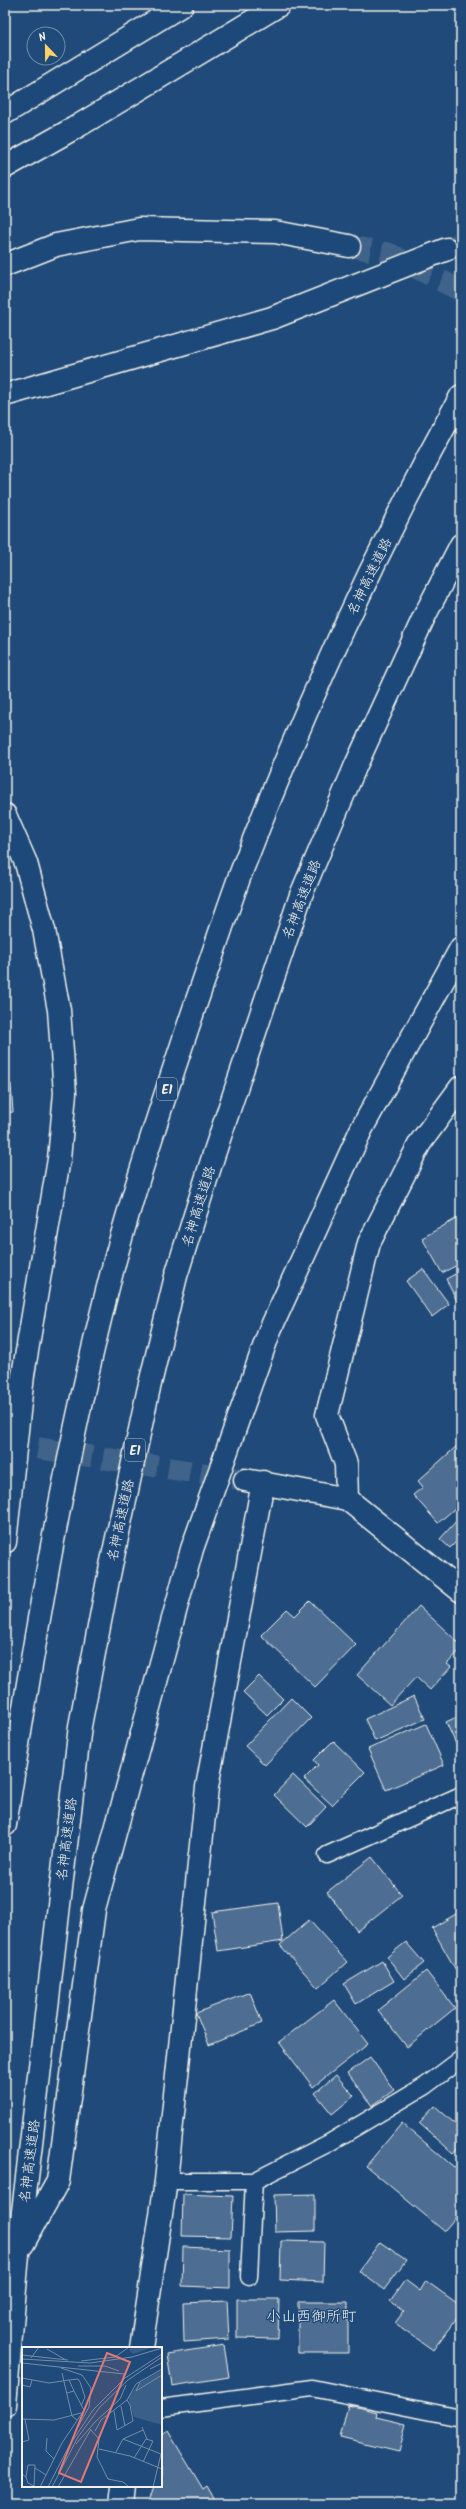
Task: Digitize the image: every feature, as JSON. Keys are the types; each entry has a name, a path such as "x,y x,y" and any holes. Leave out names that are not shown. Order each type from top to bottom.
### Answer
{"main road":[{"path":"5,113 66,78 182,5"},
{"path":"5,167 78,126 279,5"},
{"path":"5,265 56,245 139,229 275,232 349,246"},
{"path":"5,395 272,318 447,250"},
{"name":"名神高速道路","path":"5,1825 36,1626 80,1406 115,1260 156,1122 241,873 295,738 364,585 461,396"},
{"name":"名神高速道路","path":"5,2404 18,2254 80,1726 108,1580 145,1407 176,1276 214,1154 301,895 362,751 424,617 461,545"},
{"path":"5,815 26,863 44,930 59,1010 65,1093 58,1159 24,1375 5,1542"},
{"path":"18,2254 58,2181 94,1910 192,1549 270,1330 361,1130 461,948"},
{"path":"347,1499 346,1464 327,1416 368,1243 420,1143 461,1087"},
{"path":"141,2347 166,2181 207,1787 254,1481 347,1499 461,1591"},
{"path":"121,2504 123,2487"}],"lane":[{"path":"327,1855 461,1795"},
{"path":"166,2181 254,2181 329,2143 425,2086 461,2059"},
{"path":"249,2277 254,2181"},
{"path":"162,2408 312,2388 385,2405 461,2418"}],"building":[{"path":"5,1044 9,1067 5,1067"},
{"path":"11,1084 13,1112 5,1113 5,1085"},
{"path":"8,1121 10,1147 5,1148 5,1122"},
{"path":"461,1216 461,1263 442,1273 422,1238"},
{"path":"423,1269 449,1304 432,1317 406,1281"},
{"path":"461,1271 461,1301 458,1303 446,1279"},
{"path":"459,1444 461,1503 438,1523 413,1495 423,1487 418,1481"},
{"path":"458,1519 461,1522 461,1537 450,1548 440,1539"},
{"path":"310,1601 356,1645 315,1687 261,1635 287,1609 295,1616"},
{"path":"419,1606 461,1645 461,1649 447,1664 451,1667 430,1690 416,1677 390,1705 357,1675"},
{"path":"259,1676 283,1699 267,1715 243,1692"},
{"path":"414,1696 425,1719 375,1741 365,1719"},
{"path":"291,1698 311,1718 265,1765 245,1746"},
{"path":"461,1715 461,1755 446,1722"},
{"path":"426,1724 444,1765 386,1790 368,1749"},
{"path":"333,1741 365,1772 332,1805 304,1779 318,1765 314,1760"},
{"path":"293,1775 326,1807 307,1827 274,1795"},
{"path":"372,1857 402,1895 357,1931 327,1892"},
{"path":"278,1903 283,1941 218,1951 212,1912"},
{"path":"461,1911 461,1979 432,1928"},
{"path":"309,1920 347,1962 318,1988 280,1945"},
{"path":"406,1942 424,1963 404,1979 387,1957"},
{"path":"382,1961 394,1981 356,2004 344,1984"},
{"path":"426,1971 455,2008 407,2047 378,2010"},
{"path":"250,1992 262,2023 209,2045 196,2013"},
{"path":"334,2000 368,2044 313,2087 279,2042"},
{"path":"370,2057 394,2090 372,2106 348,2073"},
{"path":"336,2075 354,2096 332,2114 315,2093"},
{"path":"435,2106 461,2129 461,2144 453,2153 419,2123"},
{"path":"402,2123 461,2173 461,2211 444,2231 366,2166"},
{"path":"183,2194 233,2196 231,2237 182,2236"},
{"path":"315,2194 315,2231 275,2232 274,2195"},
{"path":"281,2241 324,2242 323,2282 280,2280"},
{"path":"380,2242 406,2260 384,2290 359,2271"},
{"path":"183,2247 230,2249 230,2288 182,2286"},
{"path":"405,2280 420,2291 426,2281 461,2306 461,2312 433,2350 395,2323 404,2311 390,2301"},
{"path":"237,2299 279,2299 278,2339 237,2338"},
{"path":"227,2301 229,2339 184,2342 183,2303"},
{"path":"298,2302 348,2302 348,2353 298,2353"},
{"path":"224,2345 229,2377 172,2386 167,2354"},
{"path":"348,2405 377,2412 376,2417 406,2424 399,2452 340,2438"},
{"path":"168,2431 203,2489 207,2486 217,2504 149,2504 155,2487 162,2487 162,2434"}],"tunnel":[{"path":"447,249 461,243"},
{"path":"349,246 390,254 461,291"},
{"path":"5,1443 245,1480"}],"district":[{"name":"小山西御所町","path":"311,2316"}]}
